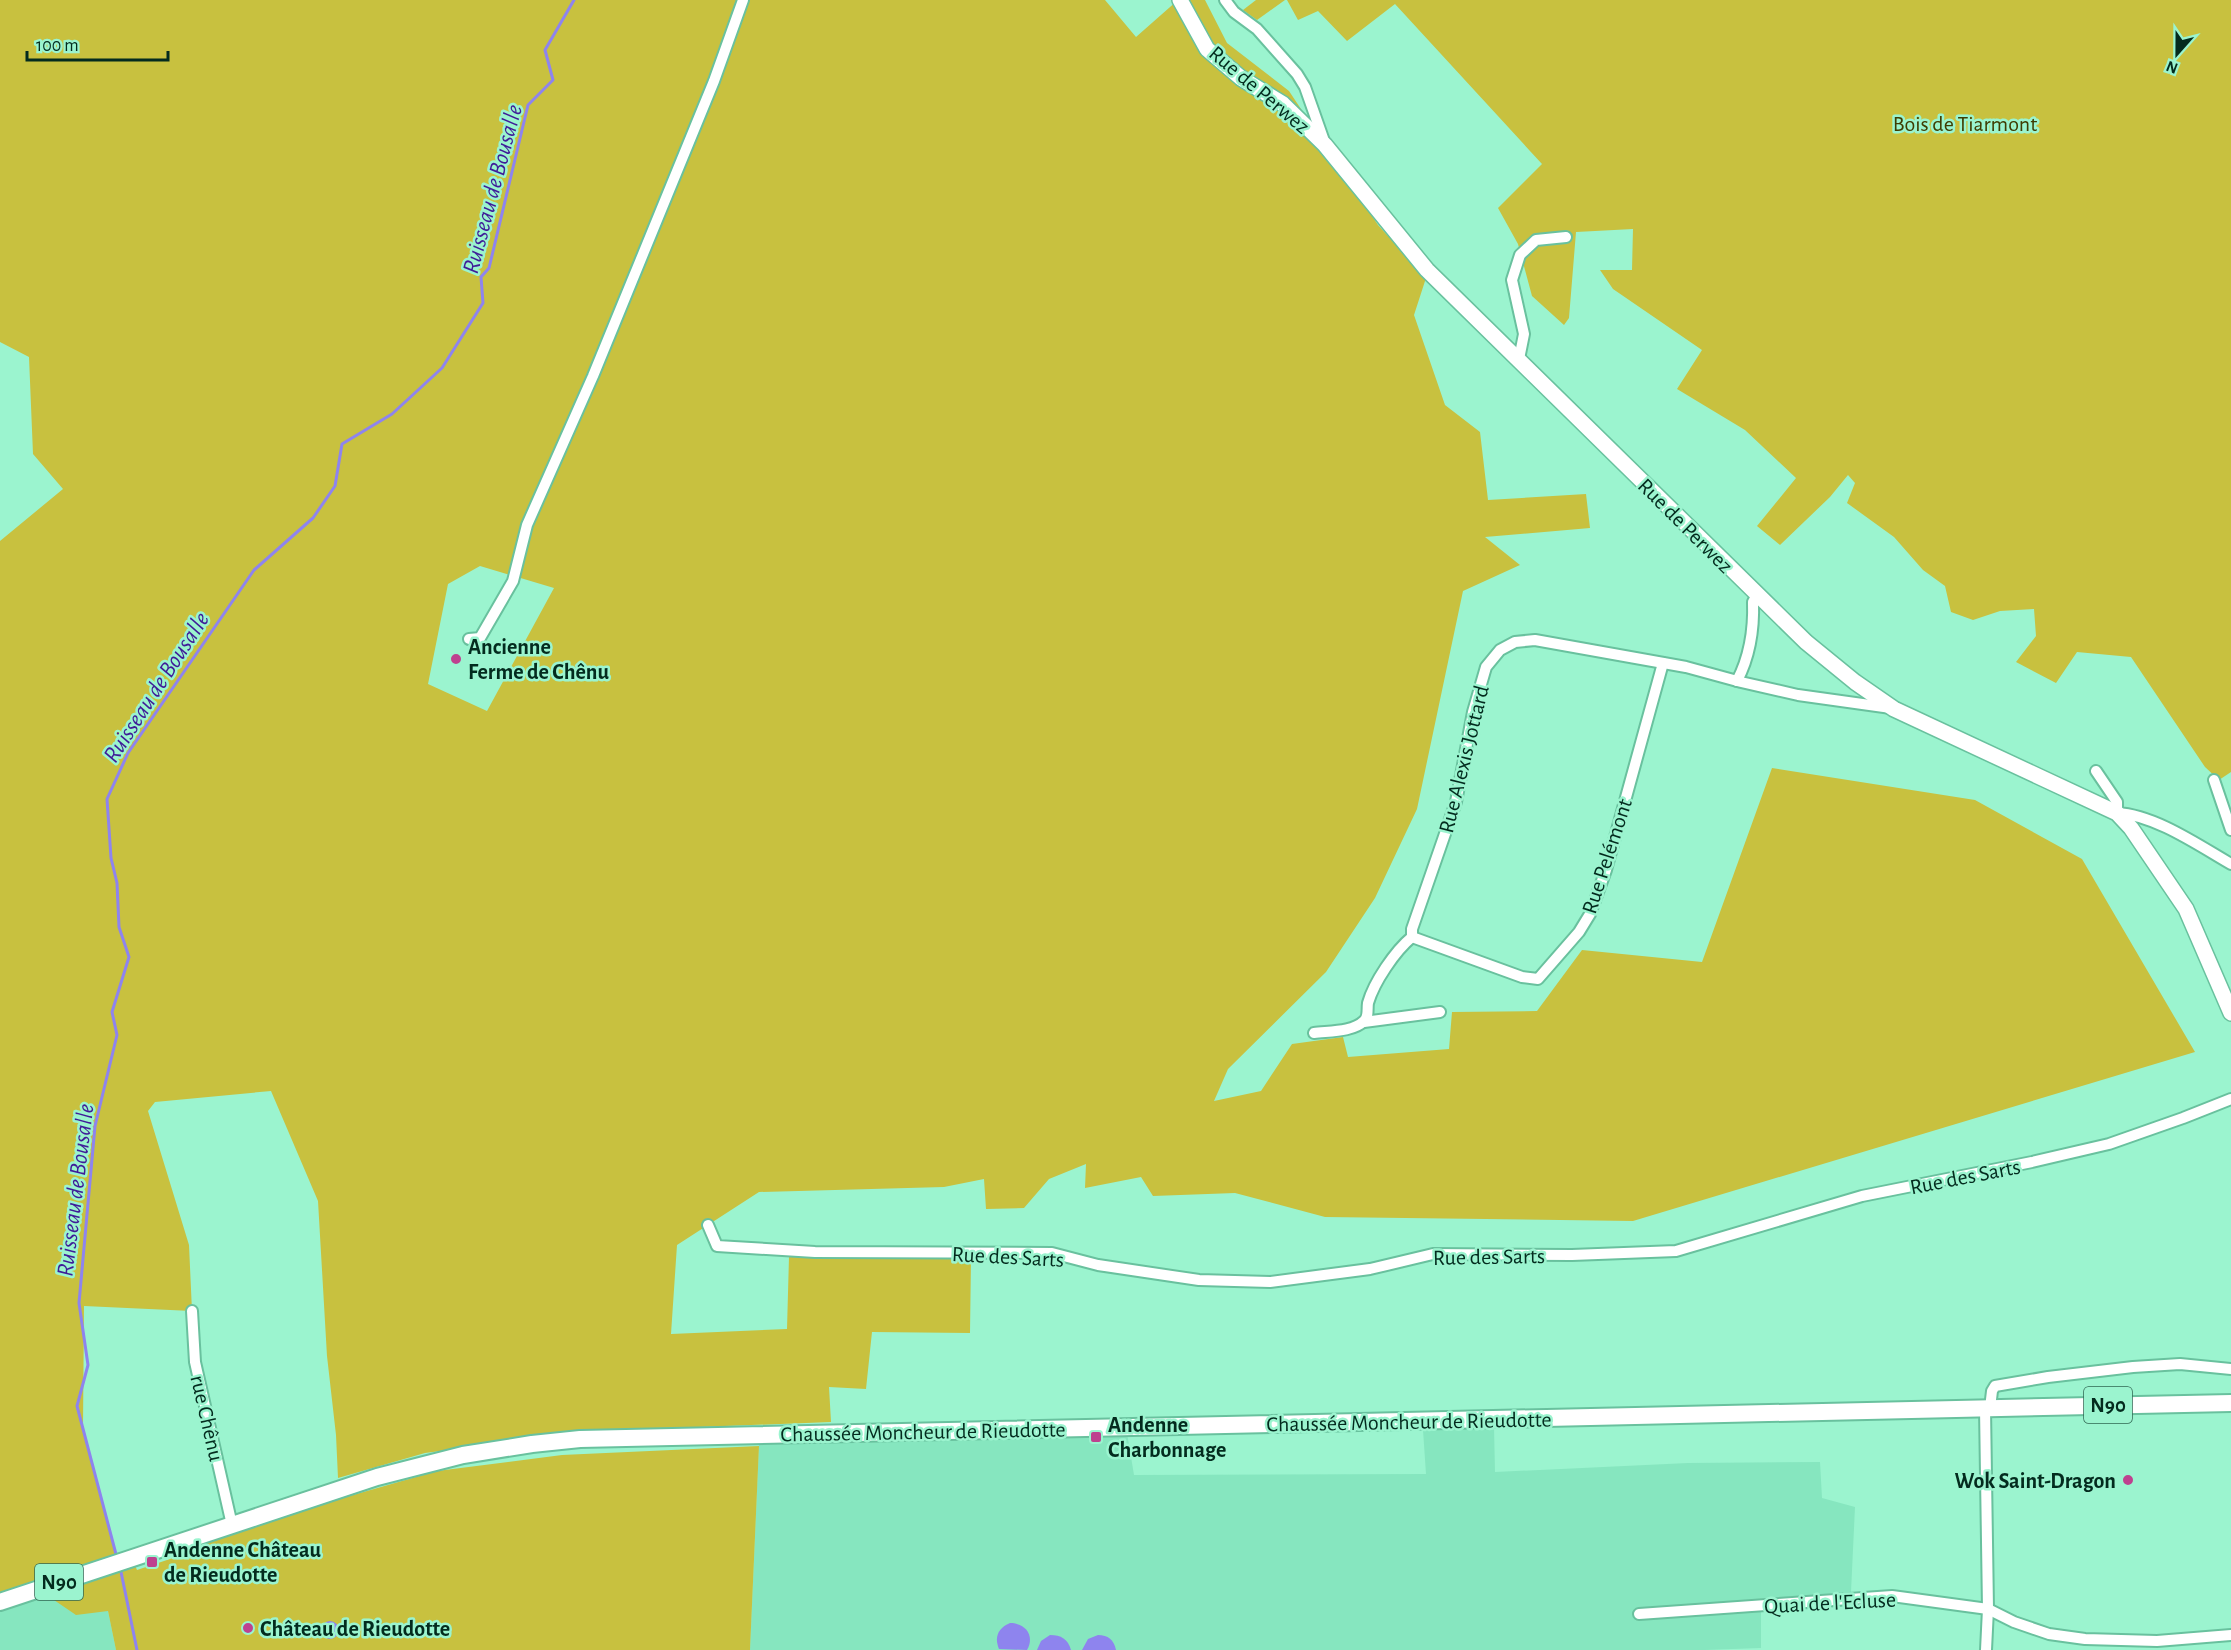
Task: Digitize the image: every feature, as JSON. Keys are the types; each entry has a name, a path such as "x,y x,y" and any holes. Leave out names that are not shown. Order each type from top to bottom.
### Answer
{"main road":[{"name":"N90","path":"1988,1408 2231,1403"},
{"name":"Chaussée Moncheur de Rieudotte","path":"232,1525 377,1477 424,1464 520,1446 580,1439 1988,1408"},
{"name":"N90","path":"0,1602 232,1525"}],"street":[{"path":"469,639 480,638 513,581 527,525 603,354 714,81 742,0"},
{"name":"Rue de Perwez","path":"1180,0 1207,49 1241,78 1283,104 1325,145 1427,270 1806,642 1855,682 1894,709 2117,813 2131,828 2186,909 2231,1013"},
{"name":"Rue de Perwez","path":"1225,0 1234,12 1257,29 1297,74 1305,87 1325,145"},
{"path":"1519,359 1524,334 1512,280 1520,255 1536,240 1566,237"},
{"path":"1737,681 1750,650 1753,602 1757,595"},
{"name":"Rue Alexis Jottard","path":"1364,1022 1374,990 1391,960 1412,937 1412,929 1456,802 1473,712 1486,667 1500,650 1515,642 1535,640 1663,663"},
{"path":"1663,663 1798,694 1894,709"},
{"name":"Rue Pelémont","path":"1412,937 1521,977 1538,979 1557,959 1590,914 1606,870 1663,663"},
{"name":"Rue de Perwez","path":"2096,771 2117,802 2117,813"},
{"path":"2214,780 2231,830"},
{"path":"2117,813 2143,817 2231,864"},
{"path":"1314,1033 1349,1029 1364,1022 1440,1012"},
{"name":"Rue des Sarts","path":"708,1225 717,1246 815,1252 1052,1253 1098,1265 1199,1280 1270,1282 1370,1269 1433,1254 1572,1255 1676,1251 1862,1196 2109,1144 2231,1099"},
{"name":"rue Chênu","path":"192,1311 195,1362 232,1525"},
{"path":"1986,1650 1988,1408 1995,1386 2133,1366 2180,1364 2231,1369"},
{"name":"Quai de l'Ecluse","path":"1639,1614 1892,1596 1988,1609 2014,1622 2049,1634 2085,1639 2157,1641 2231,1635"}],"shaded area":[{"path":"1126,1427 1134,1475 1426,1474 1423,1430 1494,1427 1495,1472 1688,1463 1820,1462 1822,1498 1855,1507 1851,1592 1761,1599 1761,1648 1705,1650 750,1650 759,1446 757,1434"},
{"path":"47,1586 108,1611 116,1650 0,1650 0,1602"},
{"path":"330,1621 336,1624 339,1630 336,1636 330,1639 324,1636 321,1630 324,1624"},
{"path":"1010,1623 1021,1625 1028,1631 1030,1640 1027,1650 999,1649 998,1633"},
{"path":"1050,1635 1064,1638 1071,1650 1037,1650 1041,1641"},
{"path":"1098,1635 1110,1639 1116,1650 1082,1650 1088,1639"}],"green space":[{"path":"0,0 1105,0 1136,37 1178,0 1205,0 1227,43 1289,91 1378,225 1426,278 1414,315 1445,405 1480,432 1488,500 1586,494 1590,528 1485,537 1520,565 1463,591 1417,809 1375,898 1326,972 1228,1069 1214,1101 1261,1091 1292,1044 1343,1037 1348,1057 1449,1049 1452,1012 1537,1011 1582,950 1702,962 1772,768 1975,800 2082,859 2195,1052 1633,1221 1325,1217 1235,1193 1153,1196 1141,1177 1085,1188 1086,1164 1049,1179 1024,1208 986,1209 984,1179 944,1187 759,1192 677,1245 671,1334 787,1329 789,1257 971,1259 970,1333 872,1332 866,1389 829,1387 831,1422 595,1431 425,1453 338,1478 336,1435 327,1356 318,1201 271,1091 155,1102 148,1111 189,1245 192,1311 84,1306 83,1426 119,1563 132,1558 137,1570 194,1551 194,1547 346,1497 437,1471 562,1455 759,1446 750,1650 116,1650 108,1611 76,1615 54,1600 47,1586 0,1602 0,541 63,489 33,454 29,357 0,342","holes":["480,566 554,588 487,711 428,684 448,584"]},
{"path":"1256,0 1285,0 1257,20 1243,10"},
{"name":"Bois de Tiarmont","path":"1287,0 2231,0 2231,772 2219,780 2205,767 2131,657 2077,652 2056,683 2016,662 2036,636 2034,609 2000,611 1973,620 1951,612 1945,586 1923,570 1894,537 1847,503 1855,483 1848,475 1830,497 1780,545 1757,526 1796,478 1745,430 1677,389 1702,350 1613,289 1600,270 1632,270 1633,229 1576,232 1569,318 1564,325 1532,296 1518,244 1498,208 1542,164 1395,4 1347,41 1318,11 1298,20"}],"waterway":[{"name":"Ruisseau de Bousalle","path":"117,1558 77,1406 88,1365 79,1303 95,1126 117,1035 112,1012 129,957 119,927 117,883 111,858 107,799 128,753 254,570 313,518 335,486 342,444 392,414 442,368 483,303 481,277 489,268 528,105 553,80 545,50 574,0"},
{"name":"Ruisseau de Bousalle","path":"120,1567 137,1650"}],"place":[{"name":"Ancienne Ferme de Chênu","path":"456,659"},
{"name":"Andenne Charbonnage","path":"1096,1437"},
{"name":"Wok Saint-Dragon","path":"2128,1480"},
{"name":"Andenne Château de Rieudotte","path":"152,1562"},
{"name":"Château de Rieudotte","path":"248,1628"}]}
